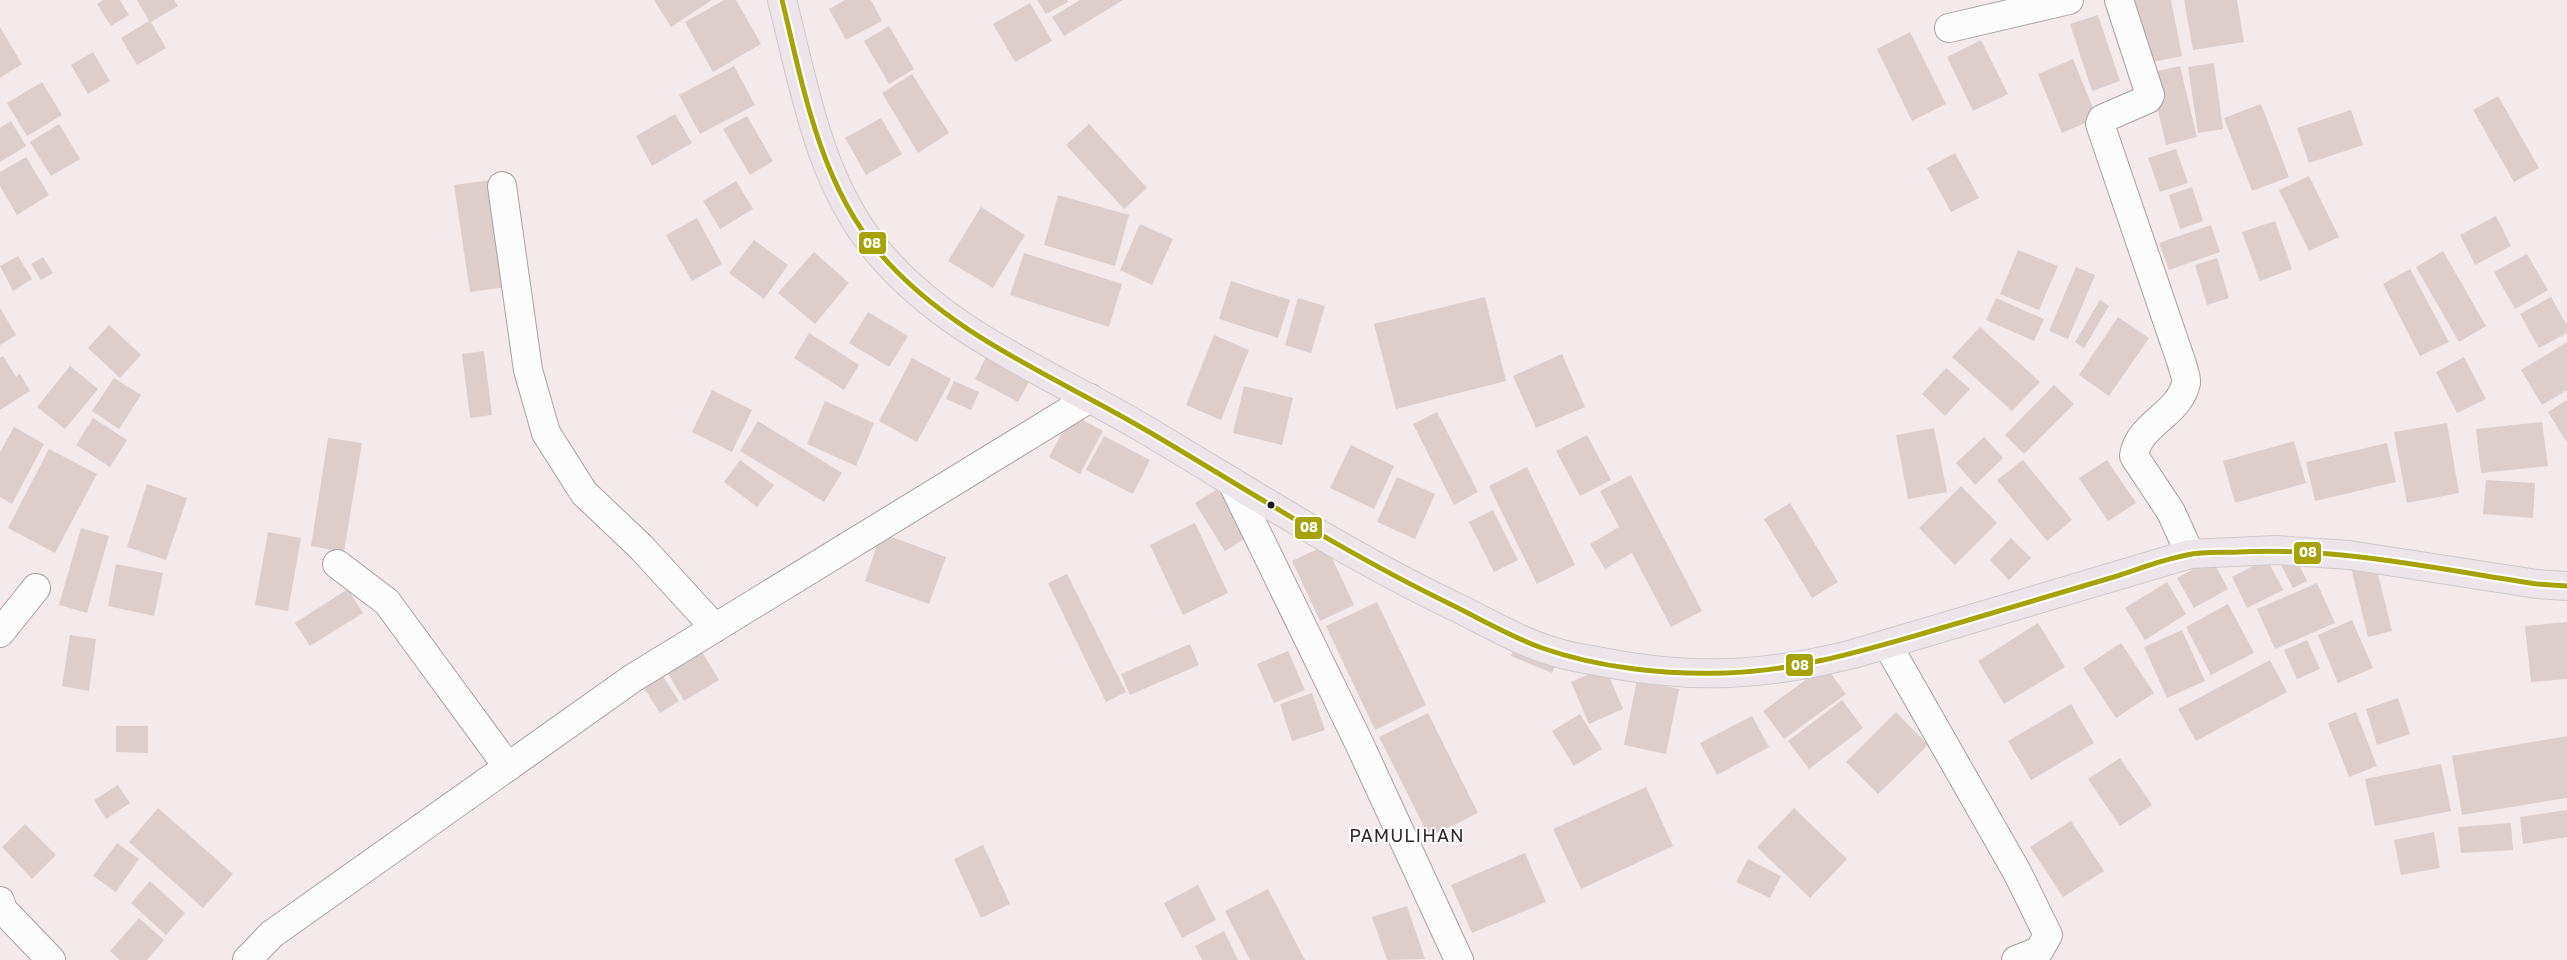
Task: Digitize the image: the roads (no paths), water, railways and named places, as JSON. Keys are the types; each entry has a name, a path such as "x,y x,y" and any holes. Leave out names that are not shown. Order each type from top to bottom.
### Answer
{"main road":[{"path":"782,0 818,145 856,222 874,247 903,280 934,308 1389,575 1554,652 1681,674 1720,674 1815,664 2190,554 2276,550 2350,555 2537,584 2567,586"}],"street":[{"path":"1949,28 2068,0"},
{"path":"2119,0 2150,95 2148,99 2102,119 2100,124 2182,364 2186,382 2168,412 2140,438 2134,456 2171,512 2190,554"},
{"path":"502,186 528,370 546,433 584,493 641,547 716,628"},
{"path":"248,960 272,934 633,678 1090,398"},
{"path":"1232,482 1359,743 1459,960"},
{"path":"337,564 387,602 508,767"},
{"path":"1,630 36,588"},
{"path":"1887,644 2017,872 2048,935 2039,951 2016,960"},
{"path":"0,901 3,910 52,960"}],"district":[{"name":"PAMULIHAN","path":"1407,835"}]}
